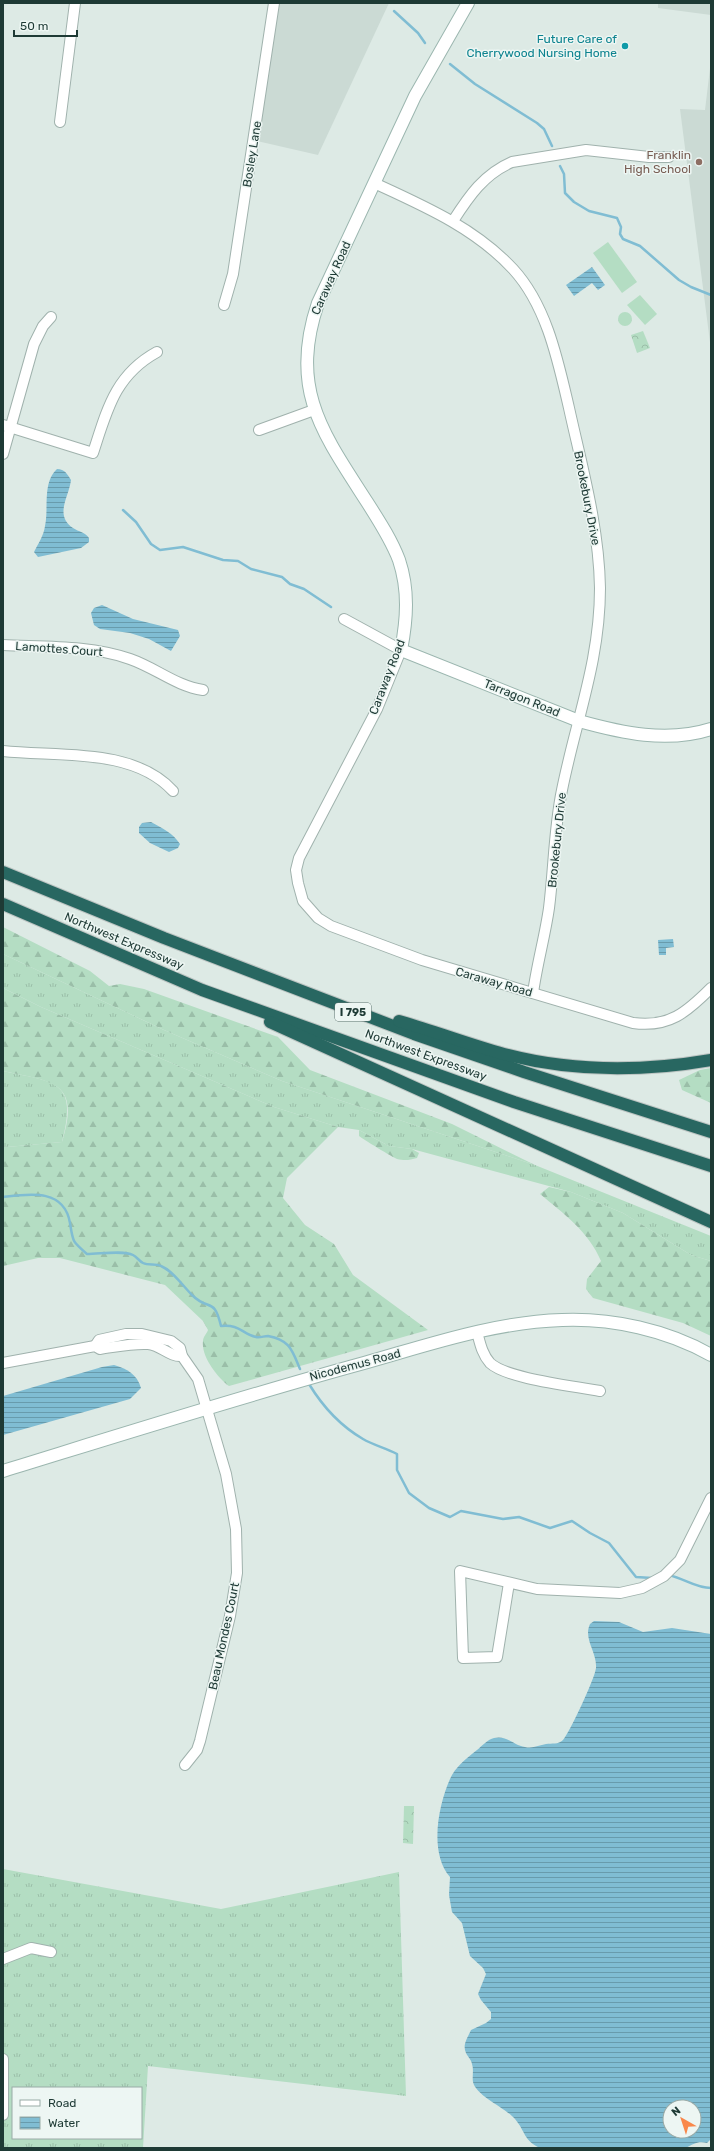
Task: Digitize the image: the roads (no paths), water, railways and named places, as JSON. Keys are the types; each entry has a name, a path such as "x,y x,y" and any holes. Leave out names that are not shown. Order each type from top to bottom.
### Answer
{"highway":[{"name":"Northwest Expressway","path":"3,872 334,1004 517,1070 711,1132"},
{"name":"Northwest Expressway","path":"3,904 202,990 514,1102 711,1166"},
{"path":"202,990 711,1222"},
{"path":"334,1004 416,1026 504,1054 574,1067 649,1069 711,1060"}],"street":[{"path":"60,122 74,3"},
{"name":"Bosley Lane","path":"224,305 233,274 274,3"},
{"name":"Caraway Road","path":"468,3 415,96 318,303 308,339 306,367 314,410 336,453 382,526 399,561 406,597 405,624 401,650 377,709 299,858 297,876 304,901 318,918 343,931 422,960 610,1017 647,1025 661,1023 676,1018 691,1007 711,988"},
{"path":"453,221 484,178 502,166 512,162 586,150 649,157 669,157"},
{"name":"Brookebury Drive","path":"374,183 453,221 494,252 515,272 536,306 557,358 596,529 598,559 598,620 594,662 562,789 556,831 549,910 533,993"},
{"path":"3,454 7,426 34,344 43,326 51,317"},
{"path":"7,426 93,453 109,406 122,380 141,360 157,352"},
{"path":"259,430 314,410"},
{"name":"Tarragon Road","path":"344,619 401,650 579,721 610,729 646,735 686,735 711,729"},
{"name":"Lamottes Court","path":"3,646 73,649 114,654 149,667 191,688 203,690"},
{"path":"3,751 94,757 115,761 138,767 153,774 164,781 173,791"},
{"name":"Nicodemus Road","path":"3,1471 301,1380 477,1332 540,1321 586,1320 616,1323 664,1335 711,1355"},
{"path":"477,1332 484,1355 497,1369 520,1376 600,1391"},
{"name":"Beau Mondes Court","path":"3,1363 95,1346 99,1340 126,1334 142,1334 170,1341 180,1348 182,1356 198,1379 232,1505 237,1539 237,1573 230,1616 200,1741 197,1750 185,1766"},
{"path":"509,1583 496,1657 463,1658 460,1571 538,1589 620,1593 642,1588 664,1576 674,1568 686,1552 700,1518 711,1499"},
{"path":"3,1959 31,1948 51,1952"},
{"path":"3,2059 3,2115"}],"water":[{"path":"592,267 605,285 598,290 592,283 574,296 566,285"},
{"path":"57,469 64,471 71,480 64,506 64,517 67,523 73,528 84,533 89,538 89,542 81,548 38,557 34,552 41,539 44,529 49,481"},
{"path":"102,605 133,619 178,630 180,636 171,651 149,639 130,633 100,629 94,625 91,613 94,608"},
{"path":"151,822 167,831 174,837 180,844 178,848 169,852 150,843 139,833 139,827 142,823"},
{"path":"673,939 674,947 666,948 666,955 659,955 658,940"},
{"path":"114,1365 131,1373 139,1383 141,1388 130,1399 3,1435 3,1396 102,1367"},
{"path":"594,1621 619,1622 643,1632 672,1628 711,1634 711,2139 707,2143 704,2142 693,2144 686,2148 540,2148 530,2142 519,2124 511,2115 485,2097 475,2087 473,2082 472,2062 465,2050 466,2041 471,2030 491,2019 491,2012 478,1994 486,1974 483,1968 470,1956 462,1923 452,1912 449,1895 450,1877 443,1867 439,1855 438,1829 442,1802 450,1779 458,1767 490,1740 499,1737 521,1746 531,1748 561,1742 563,1740 582,1705 595,1674 596,1662 589,1640 588,1630 590,1624"}],"waterway":[{"path":"394,11 418,33 425,43"},
{"path":"450,64 475,84 537,123 544,129 552,146"},
{"path":"560,166 564,174 565,193 574,202 589,211 617,218 621,227 620,234 623,239 640,246 679,280 691,287 711,295"},
{"path":"123,510 136,522 151,544 160,550 183,547 223,560 238,561 251,569 282,577 290,584 304,589 331,607"},
{"path":"3,1197 34,1195 53,1199 61,1204 66,1212 74,1241 87,1254 117,1252 129,1254 143,1263 159,1265 165,1268 198,1300 213,1307 216,1311 221,1326 233,1326 251,1336 268,1336 281,1340 286,1343 292,1351 300,1369"},
{"path":"309,1384 326,1408 346,1428 367,1441 397,1454 397,1470 409,1493 429,1508 450,1517 461,1511 503,1519 519,1517 550,1528 572,1521 609,1543 636,1577 652,1578"},
{"path":"668,1575 695,1585 711,1588"}],"place":[{"name":"Future Care of Cherrywood Nursing Home","path":"625,46"},
{"name":"Franklin High School","path":"699,162"}]}
